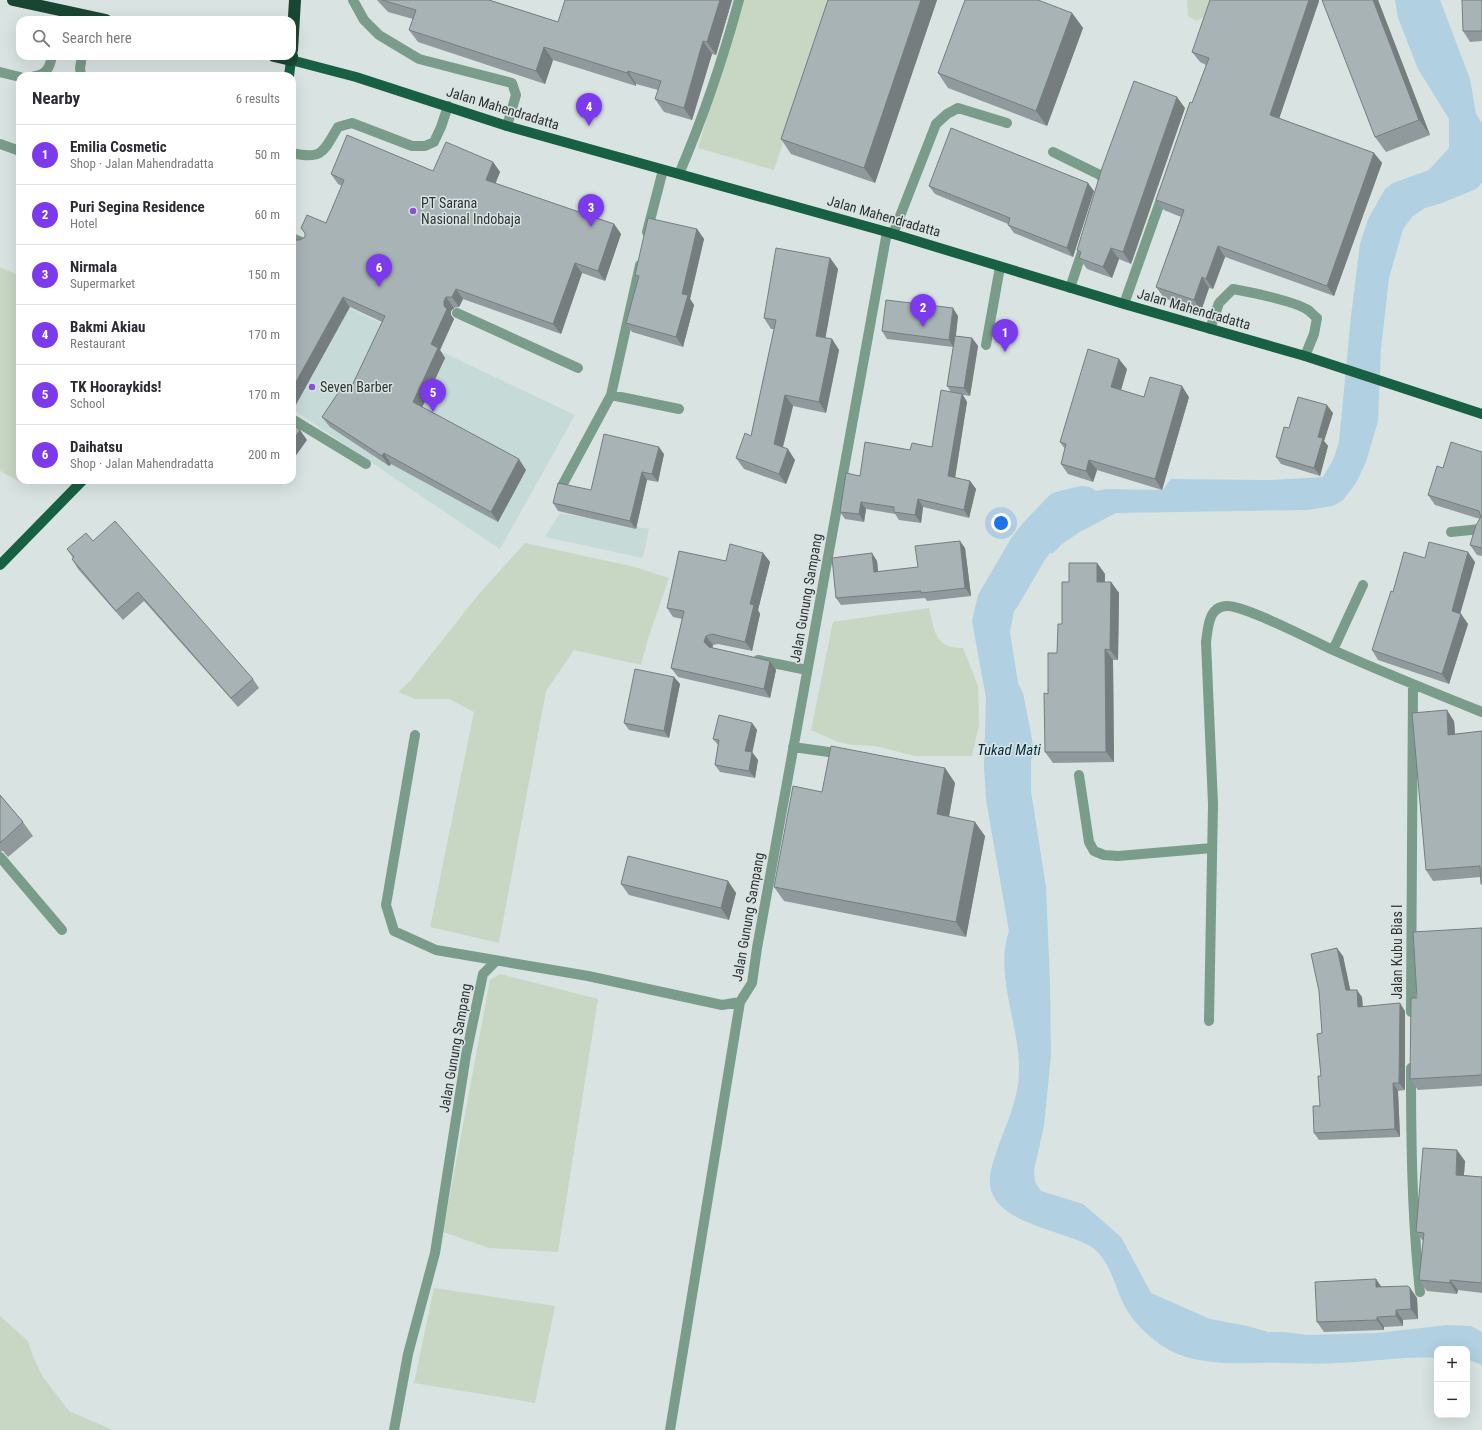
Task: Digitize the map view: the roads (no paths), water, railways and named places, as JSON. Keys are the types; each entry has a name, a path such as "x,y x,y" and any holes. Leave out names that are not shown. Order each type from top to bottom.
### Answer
{"highway":[{"path":"13,0 60,15 70,16"},
{"path":"294,16 295,0"}],"main road":[{"name":"Jalan Mahendradatta","path":"296,56 507,126 890,233 1070,288 1304,356 1482,414"},
{"path":"290,72 291,60"},
{"path":"0,565 79,484"}],"street":[{"path":"353,0 364,20 379,35 419,59 512,82 516,95 507,126"},
{"path":"679,174 694,139 726,46 739,0"},
{"path":"44,72 49,68 51,60"},
{"path":"80,72 81,60"},
{"path":"0,72 16,76"},
{"path":"296,153 310,157 324,150 338,127 352,123 412,146 425,146 434,142 448,106"},
{"name":"Jalan Gunung Sampang","path":"394,1430 408,1354 435,1253 466,1055 483,974 496,961 588,976 722,1005 740,1002 752,983 807,670 890,233 936,124 947,114 958,108 1007,123"},
{"path":"0,144 16,150"},
{"path":"1053,152 1100,175 1104,181 1100,194"},
{"path":"645,241 663,170"},
{"path":"1124,304 1166,184"},
{"path":"1070,288 1087,236"},
{"path":"296,240 306,244"},
{"path":"563,484 611,395 642,256"},
{"path":"986,345 1000,267"},
{"path":"1210,329 1219,303 1233,289 1247,291 1300,306 1309,310 1317,318 1314,334 1304,356"},
{"path":"456,313 578,368"},
{"path":"611,395 679,409"},
{"path":"296,421 366,464"},
{"path":"1451,532 1480,529 1482,526"},
{"path":"1333,650 1363,585"},
{"path":"1210,1021 1212,804 1206,642 1208,623 1213,614 1219,608 1225,606 1242,608 1333,650 1482,712"},
{"path":"748,658 807,670"},
{"name":"Jalan Kubu Bias I","path":"1411,1022 1413,684"},
{"path":"414,735 386,904 394,931 436,950 496,961"},
{"path":"793,747 855,756"},
{"path":"1079,775 1089,842 1094,851 1104,855 1118,856 1212,848"},
{"path":"0,856 62,930"},
{"path":"670,1430 740,1002"},
{"path":"1411,1060 1411,1146 1414,1227 1420,1292"}],"water":[{"path":"1395,0 1440,0 1470,79 1476,114 1482,123 1482,183 1476,189 1442,203 1425,208 1413,216 1403,229 1389,278 1381,349 1378,421 1366,462 1356,483 1343,500 1333,506 1307,510 1116,513 1078,533 1062,544 1052,554 1028,518 1055,500 1106,489 1163,490 1171,479 1269,480 1323,477 1333,460 1339,442 1351,316 1360,244 1368,219 1385,189 1393,183 1429,170 1449,148 1449,119 1418,69 1398,18"},
{"name":"Tukad Mati","path":"1016,533 1041,565 1018,590 1010,632 1018,683 1023,693 1034,754 1031,760 1031,791 1046,887 1051,1055 1044,1126 1034,1170 1035,1182 1041,1191 1083,1204 1121,1237 1151,1293 1210,1319 1248,1326 1268,1332 1308,1335 1377,1333 1447,1325 1471,1326 1482,1332 1482,1365 1470,1360 1470,1346 1434,1346 1434,1358 1412,1358 1328,1364 1219,1363 1192,1359 1180,1355 1157,1342 1135,1322 1121,1299 1107,1266 1097,1251 1078,1240 1031,1224 1016,1217 994,1198 990,1185 991,1170 1015,1100 1019,1071 1016,1036 1004,965 1005,948 1009,931 986,800 984,766 986,698 972,621 978,595"}],"waterway":[{"path":"1000,597 1028,549 1039,535 1062,511 1083,506"}],"place":[{"name":"Bakmi Akiau","path":"589,126"},
{"name":"PT Sarana Nasional Indobaja","path":"413,211"},
{"name":"Nirmala","path":"591,227"},
{"name":"Daihatsu","path":"379,287"},
{"name":"Puri Segina Residence","path":"923,327"},
{"name":"Emilia Cosmetic","path":"1005,352"},
{"name":"Seven Barber","path":"312,387"},
{"name":"TK Hooraykids!","path":"433,412"}]}
